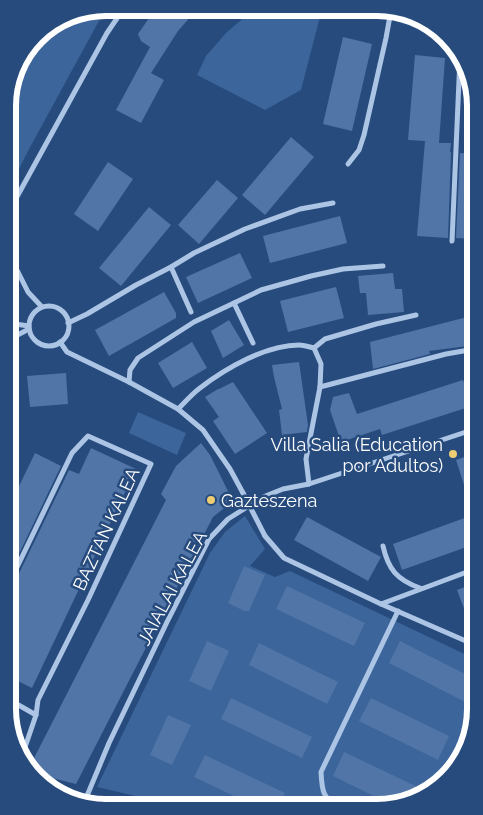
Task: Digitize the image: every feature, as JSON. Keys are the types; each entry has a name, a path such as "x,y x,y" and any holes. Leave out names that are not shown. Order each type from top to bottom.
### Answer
{"street":[{"path":"16,199 102,41 119,16"},
{"path":"348,164 359,150 364,135 390,17"},
{"path":"452,241 459,71"},
{"path":"68,323 194,253 245,230 300,209 333,203"},
{"path":"129,382 130,370 138,358 194,322 261,290 343,269 383,266"},
{"path":"171,267 191,312"},
{"path":"16,268 28,292 42,308"},
{"path":"234,303 253,343"},
{"path":"49,306 63,312 68,323 66,335 60,342 53,345 40,344 31,335 29,328 30,321 35,312 49,306"},
{"path":"314,348 325,339 416,315"},
{"path":"16,325 29,328"},
{"path":"16,335 29,328"},
{"path":"60,342 67,352 129,382 178,409 203,430 230,469 265,536 284,558 381,604 467,641"},
{"path":"178,409 199,389 220,374 250,358 276,348 300,344 314,348"},
{"path":"309,484 306,459 320,387 321,364 314,348"},
{"path":"320,387 446,354 467,350"},
{"name":"JAIALAI KALEA","path":"87,797 109,743 210,539 228,520 263,497 309,484 467,432"},
{"name":"BAZTAN KALEA","path":"16,569 72,453 88,436 151,464 88,600 38,700 36,715 25,747"},
{"path":"383,546 385,559 394,574 408,584 420,589"},
{"path":"381,604 467,572"},
{"path":"329,799 322,791 321,772 398,611"},
{"path":"16,704 36,715"}],"shaded area":[{"path":"101,16 16,175 17,95 21,77 28,61 47,39 61,28 77,21"},
{"path":"246,16 320,16 301,90 265,110 197,75 206,56 226,33"},
{"path":"138,412 186,433 177,455 129,433"},
{"path":"245,516 265,549 250,566 275,577 290,571 467,655 467,715 463,733 450,762 431,780 422,787 400,796 377,799 149,799 97,787 210,553 225,532"}],"building":[{"path":"150,16 191,16 178,31 151,73 164,80 141,123 116,110 150,47 141,41 138,34"},
{"path":"343,37 372,44 352,131 323,124"},
{"path":"415,55 445,58 439,143 451,143 448,238 417,236 425,141 408,140"},
{"path":"291,137 314,157 265,215 242,195"},
{"path":"460,153 467,153 467,239 456,238"},
{"path":"108,162 133,179 98,231 74,214"},
{"path":"217,180 238,198 199,244 178,225"},
{"path":"149,207 171,225 121,286 99,268"},
{"path":"340,216 347,243 270,263 263,236"},
{"path":"240,253 252,278 198,303 186,277"},
{"path":"393,273 395,289 402,289 404,312 368,315 366,293 360,293 358,276"},
{"path":"336,287 344,318 288,332 280,301"},
{"path":"164,292 176,313 176,318 109,356 95,330"},
{"path":"467,317 467,346 429,351 430,354 373,369 370,342"},
{"path":"229,320 244,345 223,358 211,331"},
{"path":"192,342 207,368 173,388 158,363"},
{"path":"299,362 308,425 307,432 282,435 279,410 282,409 272,365"},
{"path":"66,373 68,404 30,407 27,376"},
{"path":"463,380 467,392 467,408 382,435 380,429 341,442 330,410 333,397 349,393 357,414"},
{"path":"233,382 267,433 235,454 213,421 219,417 205,397"},
{"path":"201,443 210,455 233,501 213,517 76,784 49,777 33,760 166,500 161,494 176,466"},
{"path":"91,448 136,469 32,688 16,680 16,580 69,470 79,474"},
{"path":"35,453 61,466 16,560 16,492"},
{"path":"467,456 467,487 465,488 456,460"},
{"path":"307,517 381,557 368,581 294,540"},
{"path":"467,517 467,547 402,570 393,544"},
{"path":"244,566 265,575 249,611 244,611 228,603"},
{"path":"287,586 365,623 354,646 276,609"},
{"path":"467,586 467,616 457,590"},
{"path":"207,641 229,651 211,691 189,681"},
{"path":"400,641 467,675 467,703 389,663"},
{"path":"259,643 338,682 327,704 249,665"},
{"path":"231,698 312,737 302,758 221,719"},
{"path":"371,698 449,736 438,760 359,721"},
{"path":"168,715 191,725 172,765 150,755"},
{"path":"344,752 420,788 400,796 379,799 333,776"},
{"path":"205,755 285,793 282,799 240,799 194,777"}],"place":[{"name":"Villa Salia (Education por Adultos)","path":"453,454"},
{"name":"Gazteszena","path":"211,500"}]}
